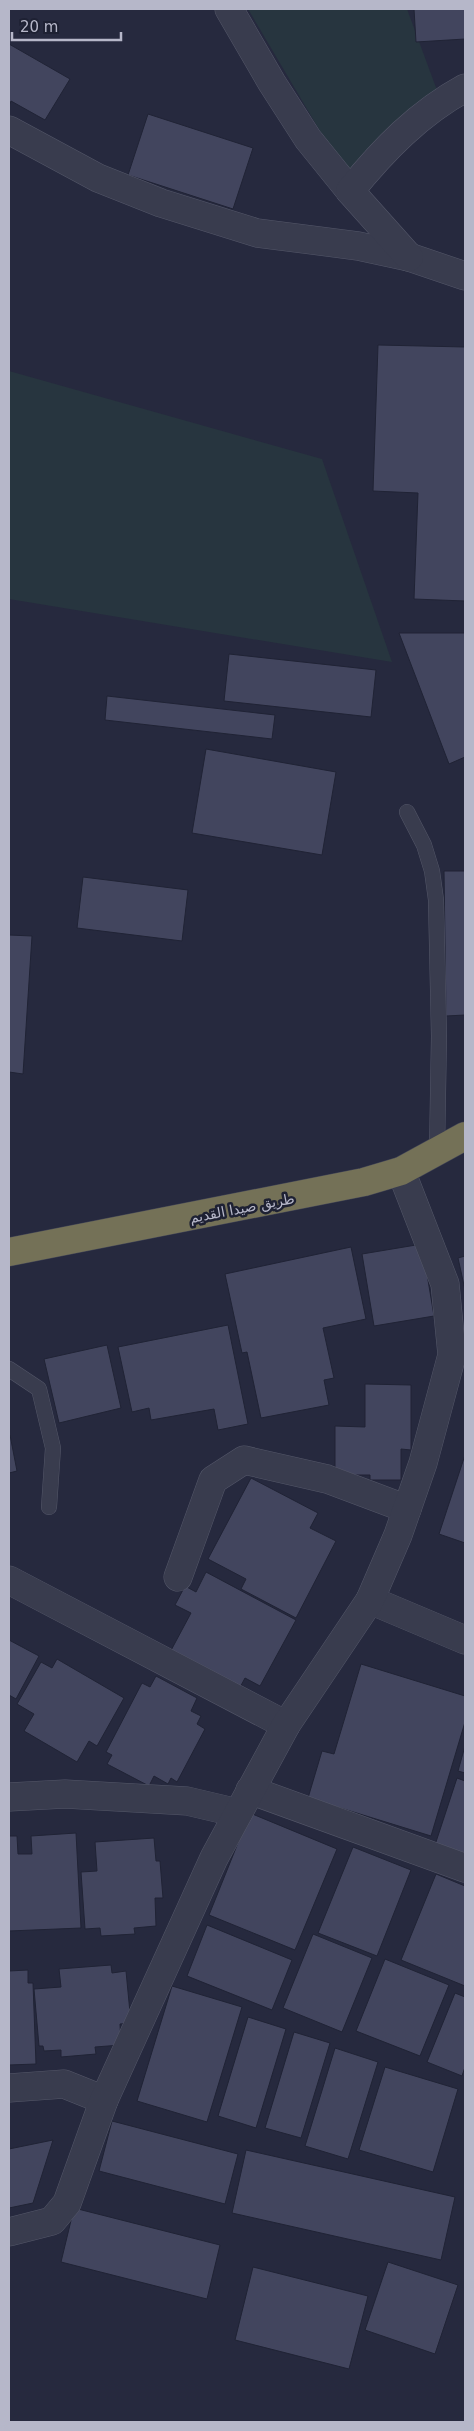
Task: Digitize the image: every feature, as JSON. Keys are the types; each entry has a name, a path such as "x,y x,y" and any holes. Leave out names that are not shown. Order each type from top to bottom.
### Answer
{"highway":[{"name":"طريق صيدا القديم","path":"9,1252 316,1194 402,1171 465,1136"}],"street":[{"path":"229,9 272,83 308,139 350,191 409,257"},
{"path":"350,191 376,159 397,138 441,101 465,88"},
{"path":"9,130 98,178 161,203 257,233 358,246 409,257 465,276"},
{"path":"9,2232 52,2221 67,2203 104,2100 214,1858 286,1725 370,1600 407,1509 423,1463 452,1355 445,1284 402,1171"},
{"path":"178,1577 213,1480 244,1460 327,1479 407,1509"},
{"path":"9,1580 286,1725"},
{"path":"370,1600 465,1640"},
{"path":"9,1797 65,1794 187,1801 244,1801 465,1868"},
{"path":"9,2088 64,2084 104,2100"}],"lane":[{"path":"406,812 424,845 432,871 436,900 439,1036 437,1151"},
{"path":"9,1369 39,1389 53,1448 49,1507"}],"shaded area":[{"path":"248,9 407,9 438,93 356,192"},
{"path":"9,371 322,459 392,662 9,599"}],"building":[{"path":"414,9 465,9 465,39 416,42"},
{"path":"9,44 70,79 45,120 11,101 9,106"},
{"path":"148,114 253,148 233,209 128,175"},
{"path":"378,345 465,347 465,601 414,599 418,493 373,491"},
{"path":"399,633 465,633 465,757 449,764"},
{"path":"229,654 376,670 371,717 224,701"},
{"path":"107,696 275,715 272,739 105,720"},
{"path":"206,749 336,772 322,855 192,833"},
{"path":"444,871 465,871 465,1015 446,1016"},
{"path":"83,877 188,890 182,941 77,928"},
{"path":"9,935 32,936 23,1074 9,1072"},
{"path":"422,1244 434,1316 374,1326 362,1254"},
{"path":"351,1247 366,1319 323,1328 334,1378 324,1380 329,1405 261,1418 247,1352 242,1353 225,1274"},
{"path":"465,1256 465,1290 458,1258"},
{"path":"228,1325 248,1424 218,1430 214,1409 151,1420 149,1408 132,1412 118,1347"},
{"path":"107,1345 121,1408 59,1423 44,1359"},
{"path":"365,1384 411,1385 411,1450 401,1449 401,1480 370,1480 370,1475 335,1475 335,1426 365,1427"},
{"path":"9,1435 17,1471 9,1473"},
{"path":"465,1455 465,1543 439,1534"},
{"path":"251,1478 318,1513 310,1528 336,1541 296,1618 241,1589 246,1579 208,1559"},
{"path":"206,1572 296,1620 260,1686 245,1678 237,1693 168,1656 191,1613 175,1605 185,1586 196,1592"},
{"path":"9,1640 39,1656 16,1699 9,1695"},
{"path":"57,1659 124,1698 97,1746 89,1741 77,1762 24,1731 34,1714 17,1704 41,1662 52,1668"},
{"path":"361,1664 465,1696 465,1722 431,1836 308,1798 322,1751 334,1754"},
{"path":"156,1676 197,1698 191,1711 201,1716 197,1724 205,1729 177,1782 171,1778 168,1784 154,1776 149,1786 107,1764 112,1755 106,1752 142,1683 150,1687"},
{"path":"465,1746 465,1773 458,1771"},
{"path":"457,1778 465,1781 465,1862 433,1851"},
{"path":"250,1813 337,1849 295,1950 209,1915"},
{"path":"76,1833 81,1928 9,1931 9,1836 17,1836 18,1854 32,1854 31,1836"},
{"path":"154,1838 156,1861 160,1861 163,1898 155,1898 156,1926 134,1928 135,1934 101,1936 100,1928 85,1929 81,1872 97,1871 95,1842"},
{"path":"353,1847 411,1870 377,1956 318,1933"},
{"path":"436,1874 465,1886 465,1986 401,1960"},
{"path":"207,1925 292,1960 272,2010 187,1976"},
{"path":"313,1934 372,1958 342,2032 283,2008"},
{"path":"385,1959 449,1985 420,2056 356,2031"},
{"path":"111,1965 112,1973 126,1971 131,2023 120,2024 121,2045 95,2047 96,2054 61,2057 61,2050 44,2051 43,2046 39,2046 34,1989 61,1987 59,1969"},
{"path":"28,1970 28,1983 33,1983 36,2064 9,2065 9,1971"},
{"path":"172,1986 242,2007 207,2122 137,2101"},
{"path":"455,1993 465,1997 465,2067 462,2076 427,2062"},
{"path":"248,2017 286,2029 256,2128 218,2116"},
{"path":"294,2032 330,2043 301,2138 265,2128"},
{"path":"335,2048 378,2062 348,2159 305,2146"},
{"path":"385,2067 458,2089 433,2172 359,2150"},
{"path":"112,2121 238,2154 225,2204 99,2171"},
{"path":"53,2140 33,2203 9,2208 9,2149"},
{"path":"246,2150 455,2197 441,2260 232,2213"},
{"path":"74,2208 220,2245 207,2299 61,2262"},
{"path":"388,2262 458,2285 435,2354 365,2330"},
{"path":"253,2267 368,2296 349,2369 235,2340"}]}
